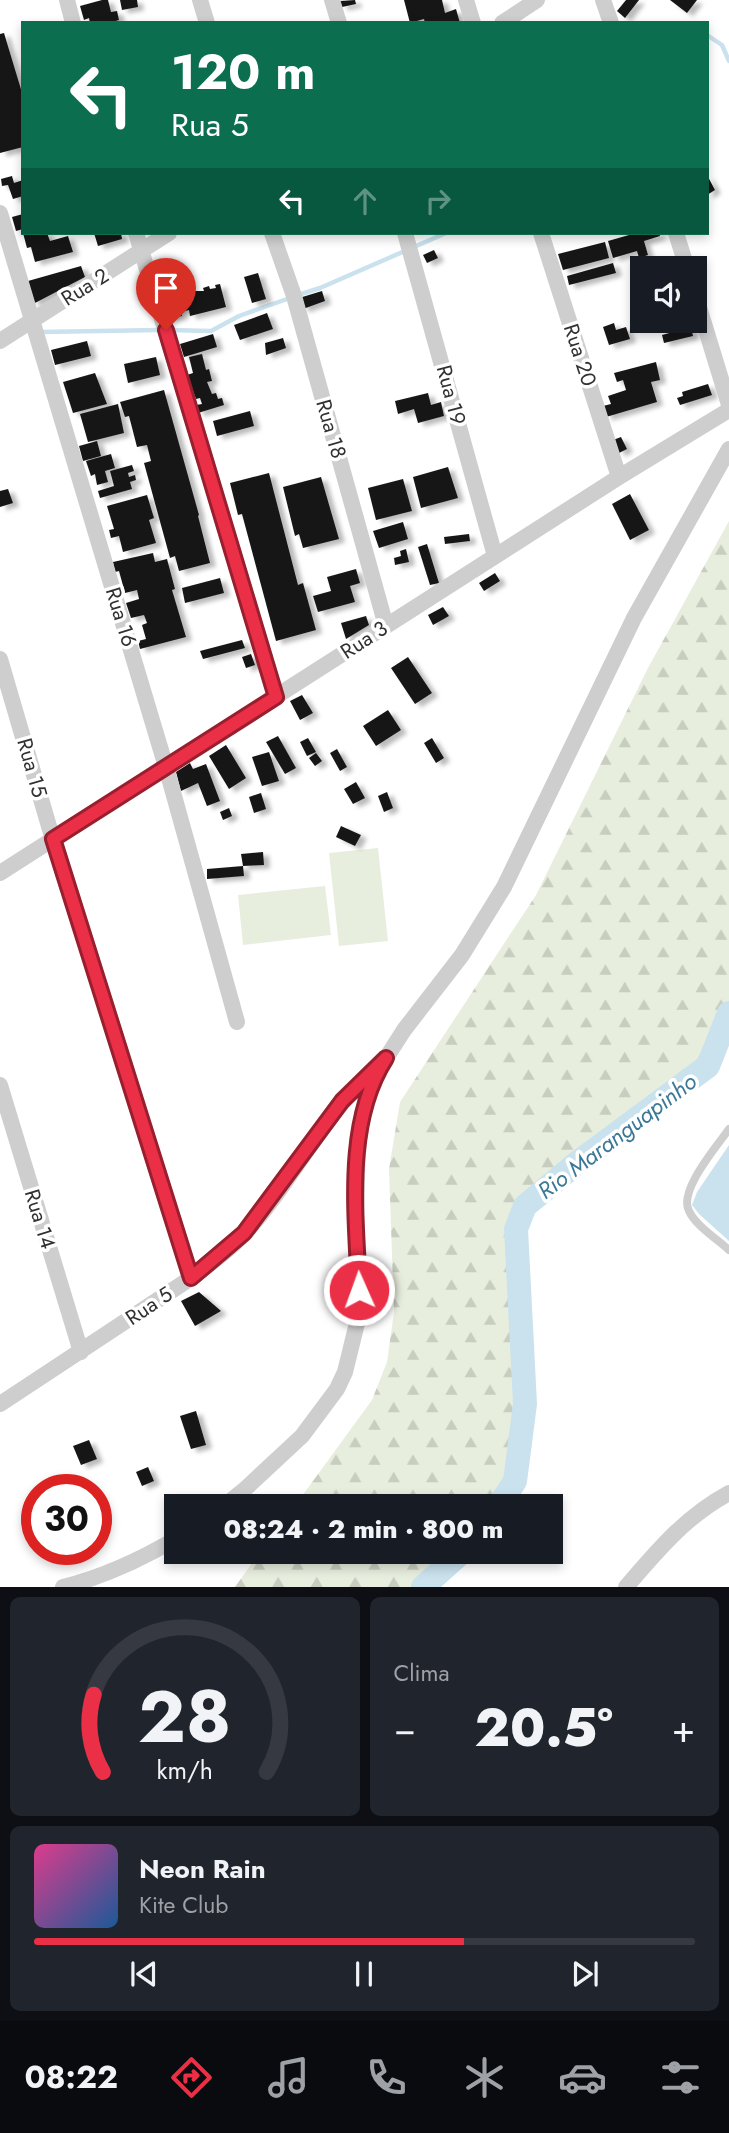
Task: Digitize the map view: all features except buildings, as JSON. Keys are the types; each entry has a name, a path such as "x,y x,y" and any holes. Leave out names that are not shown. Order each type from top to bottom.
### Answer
{"street":[{"path":"66,0 72,21"},
{"path":"200,0 206,21"},
{"path":"332,0 338,21"},
{"path":"466,0 472,21"},
{"path":"505,21 537,0"},
{"path":"603,0 610,21"},
{"name":"Rua 16","path":"0,213 166,767 237,1022"},
{"path":"137,235 276,697"},
{"name":"Rua 2","path":"0,341 166,235"},
{"name":"Rua 18","path":"273,235 294,296 386,626"},
{"name":"Rua 19","path":"406,235 495,556"},
{"name":"Rua 20","path":"542,235 619,477"},
{"path":"677,235 683,256"},
{"path":"707,333 729,408"},
{"name":"Rua 3","path":"0,873 729,408"},
{"path":"239,1494 302,1436 337,1389 345,1372 359,1314 356,1215 358,1138 366,1098 374,1077 404,1030 462,955 505,887 634,618 729,449"},
{"name":"Rua 15","path":"0,659 53,839 191,1278"},
{"name":"Rua 5","path":"0,1404 191,1278 244,1233 342,1101 386,1058"},
{"name":"Rua 14","path":"0,1085 80,1352"},
{"path":"626,1587 675,1531 709,1504 729,1493"},
{"path":"63,1587 132,1562 164,1545"}],"lane":[{"path":"729,1129 690,1186 686,1200 689,1211 699,1223 729,1250"}],"green space":[{"path":"729,521 729,1013 708,1066 577,1163 525,1206 516,1229 525,1404 515,1481 506,1494 303,1494 372,1400 387,1362 394,1312 389,1169 400,1102 536,895 648,668"},
{"path":"378,848 388,941 339,946 329,853"},
{"path":"325,886 331,935 243,945 238,895"},
{"path":"251,1564 449,1564 423,1587 235,1587"}],"water":[{"path":"729,1145 729,1241 692,1205 697,1192"}],"waterway":[{"path":"709,36 722,45 729,61"},
{"path":"298,295 441,235"},
{"path":"169,330 211,331 239,316 290,298"},
{"path":"39,332 160,330"},
{"name":"Rio Maranguapinho","path":"506,1494 515,1481 525,1404 516,1229 525,1206 577,1163 708,1066 729,1013"},
{"name":"Rio Maranguapinho","path":"423,1587 449,1564"}],"route":[{"path":"166,330 276,697 53,839 191,1278 244,1233 342,1101 386,1058 374,1077 366,1098 358,1138 356,1215 359,1290"}]}
